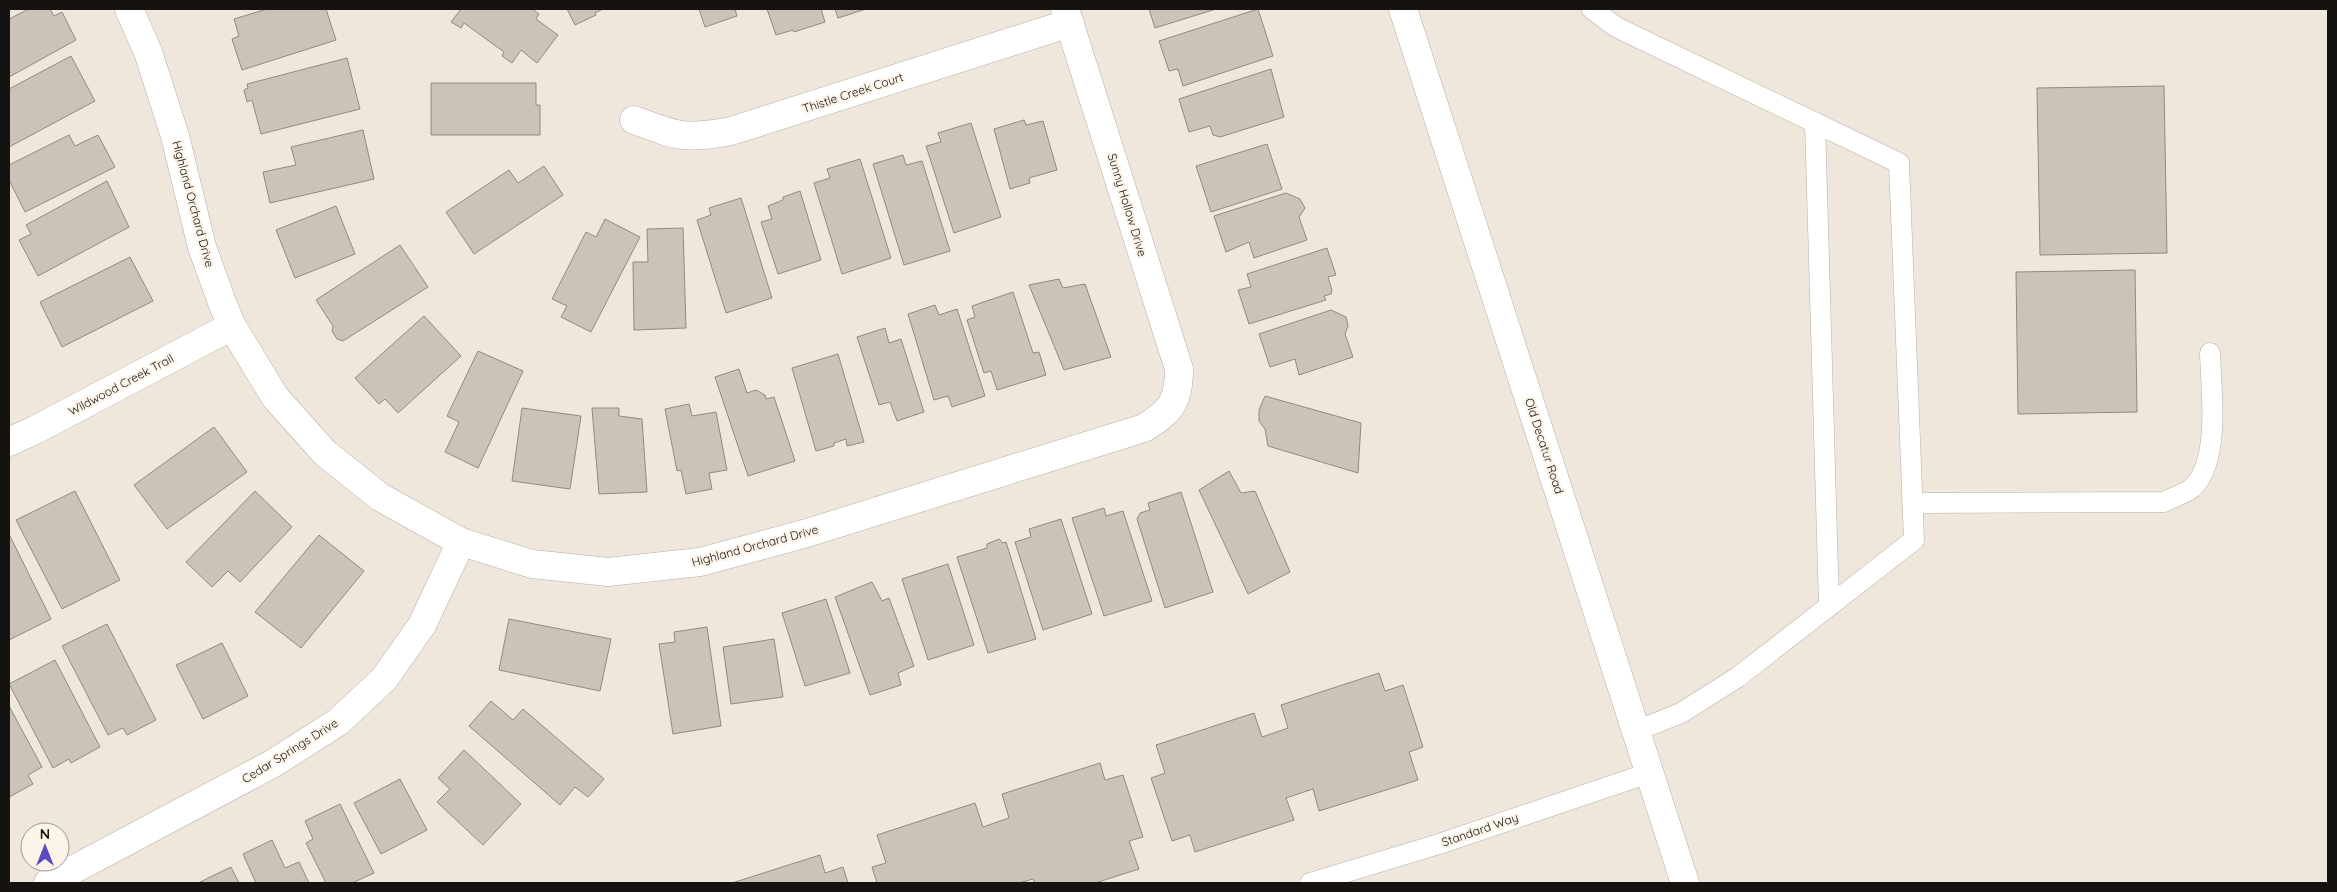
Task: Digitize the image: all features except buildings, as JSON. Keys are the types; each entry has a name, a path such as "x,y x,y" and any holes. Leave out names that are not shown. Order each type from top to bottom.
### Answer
{"street":[{"name":"Highland Orchard Drive","path":"129,9 148,52 175,136 202,247 232,326 275,397 325,453 380,497 461,542 532,564 608,572 700,562 807,533 1144,428 1163,416 1174,403"},
{"name":"Old Decatur Road","path":"1403,9 1685,883"},
{"name":"Thistle Creek Court","path":"634,120 677,136 700,137 731,131 1067,16"},
{"name":"Sunny Hollow Drive","path":"1067,16 1180,369 1180,386 1174,403"},
{"name":"Wildwood Creek Trail","path":"9,442 232,326"},
{"name":"Cedar Springs Drive","path":"48,883 272,764 338,722 384,680 422,624 461,542"}],"lane":[{"path":"1592,9 1616,27 1899,163 1914,540 1738,677 1681,713 1636,731"},
{"path":"1815,122 1829,606"},
{"path":"1912,503 2164,502 2192,488 2208,463 2213,418 2210,353"},
{"name":"Standard Way","path":"1310,883 1439,844 1649,773"}]}
